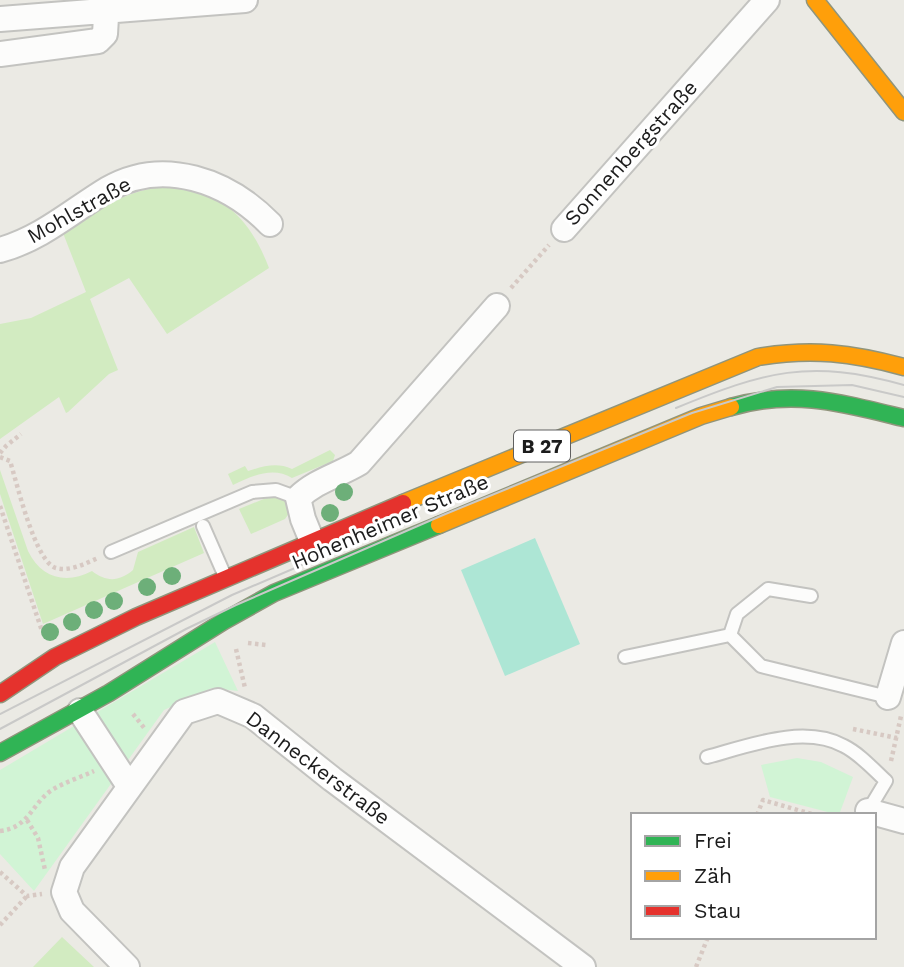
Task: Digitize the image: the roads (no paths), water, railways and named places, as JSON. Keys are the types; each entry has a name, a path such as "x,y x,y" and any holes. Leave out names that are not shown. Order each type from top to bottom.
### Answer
{"main road":[{"path":"815,0 904,112"},
{"name":"Hohenheimer Straße","path":"0,694 64,652 136,617 229,587 312,541 758,358 793,351 829,350 904,367"},
{"name":"Hohenheimer Straße","path":"0,753 116,689 238,611 274,593 701,416 736,405 797,397 831,400 904,418"}],"street":[{"path":"0,19 106,6 245,0"},
{"name":"Sonnenbergstraße","path":"564,229 767,0"},
{"path":"0,54 98,41 105,34 106,6"},
{"name":"Mohlstraße","path":"0,250 31,238 120,183 158,174 184,175 209,182 243,201 270,224"},
{"path":"312,541 298,498 309,487 359,463 502,299"},
{"path":"888,697 904,643"},
{"name":"Danneckerstraße","path":"127,967 72,911 64,892 72,867 126,782 184,712 218,701 253,716 332,779 583,967"},
{"path":"80,710 126,782"},
{"path":"868,811 875,813"},
{"path":"876,813 904,821"}],"lane":[{"path":"111,552 252,492 276,490 298,498"},
{"path":"203,526 238,611"},
{"path":"730,635 737,614 768,589 811,596"},
{"path":"625,657 730,635"},
{"path":"730,635 761,666 888,697"},
{"path":"707,757 765,741 800,736 844,745 886,781 868,811"}],"tram line":[{"path":"676,408 735,385 787,373 841,372 904,385"},
{"path":"0,729 236,605 443,515 692,413 777,387 852,385 904,397"},
{"path":"0,714 232,595 395,525"}]}
